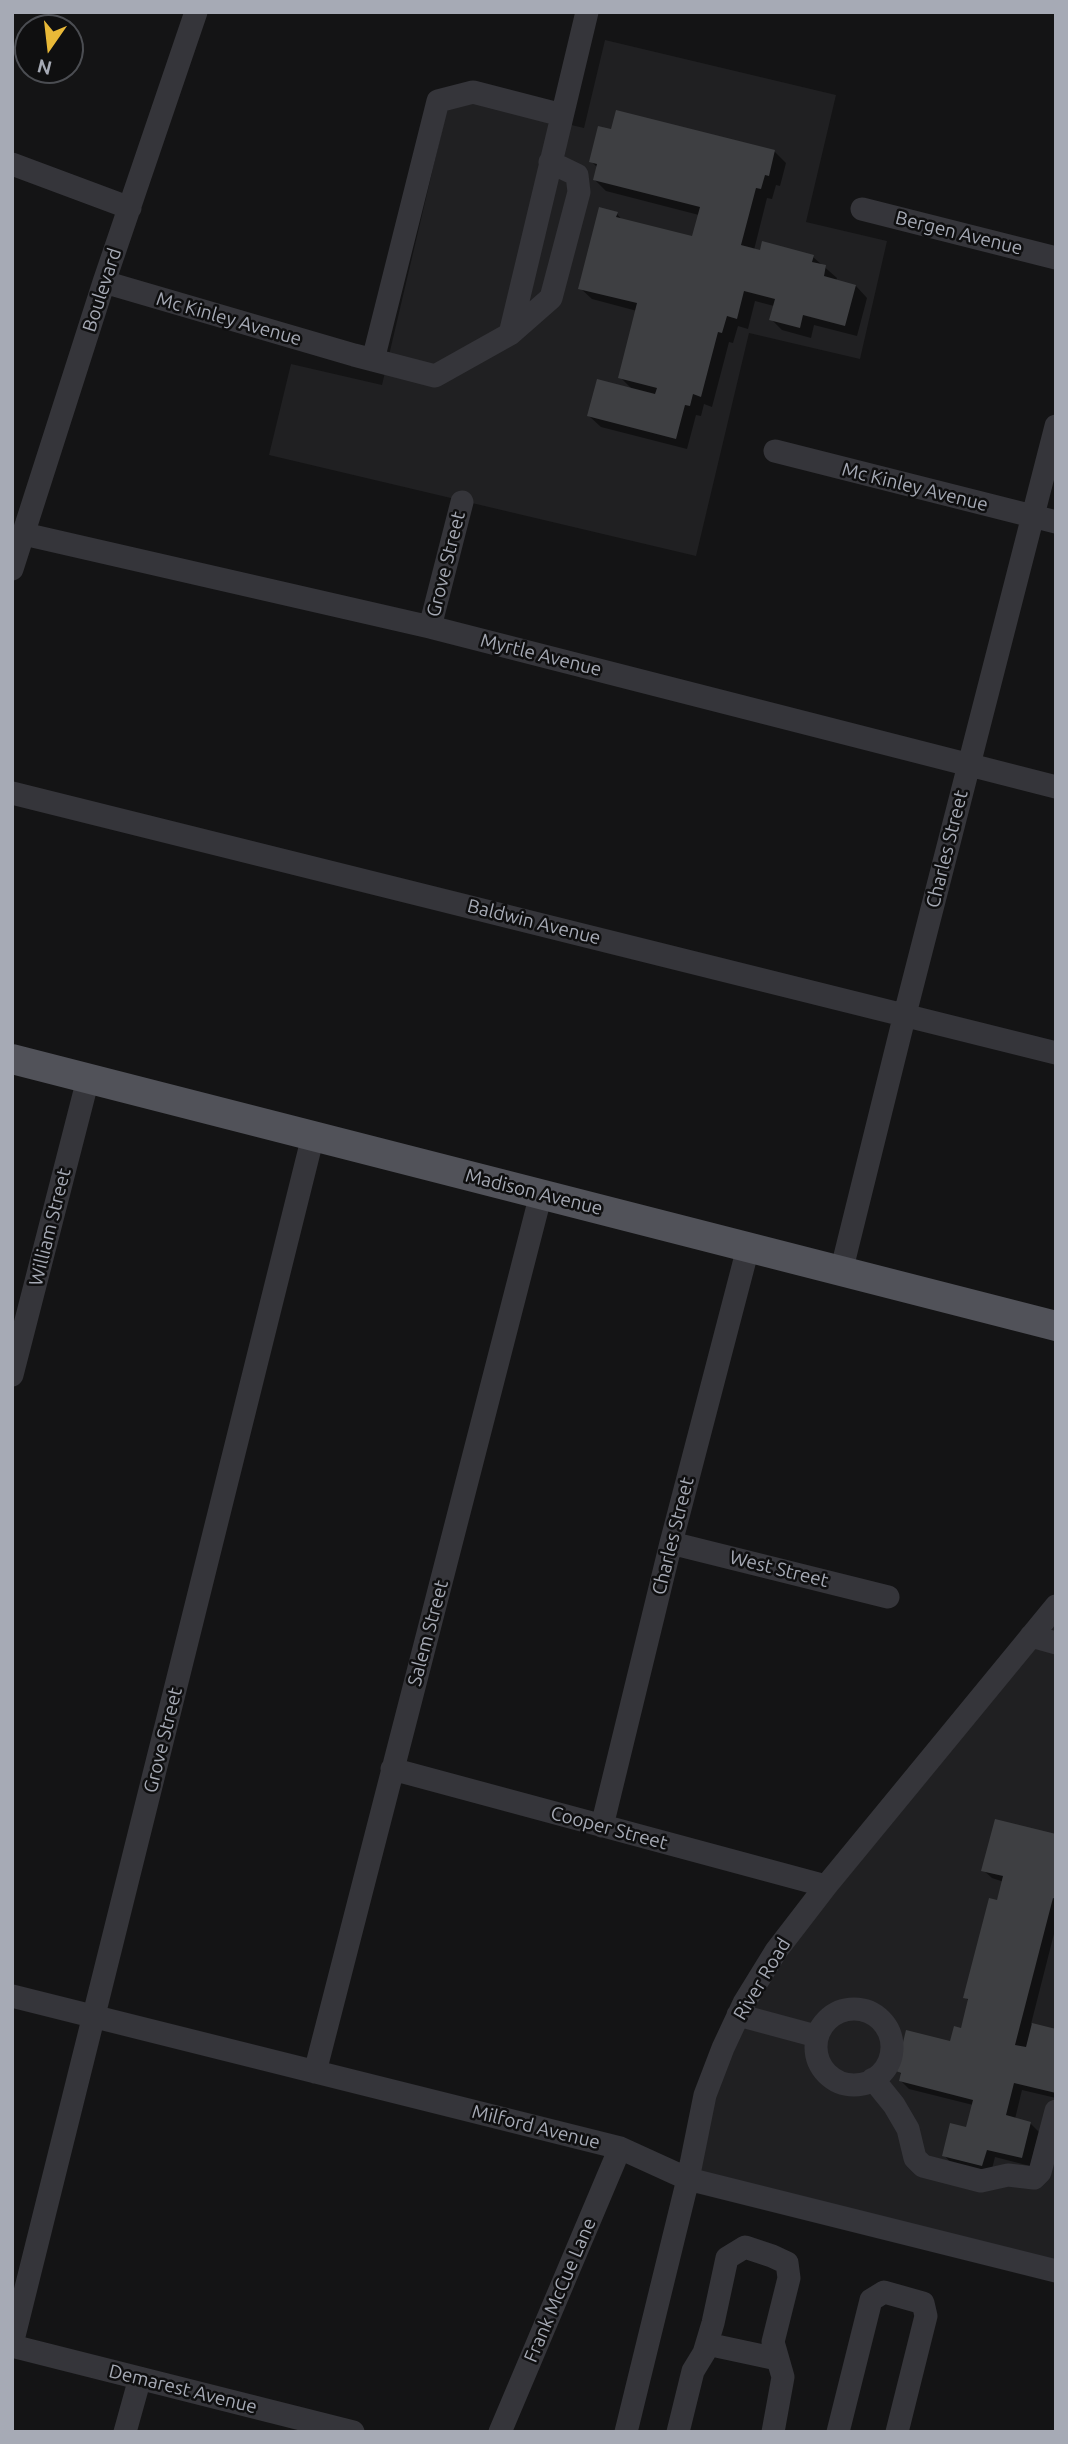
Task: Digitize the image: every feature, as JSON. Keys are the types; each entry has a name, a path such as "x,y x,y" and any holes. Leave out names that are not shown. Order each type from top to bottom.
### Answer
{"main road":[{"name":"Madison Avenue","path":"12,1059 1056,1326"}],"street":[{"name":"Boulevard","path":"12,569 104,282 196,12"},
{"path":"510,334 587,12"},
{"path":"363,358 438,101 473,92 562,115"},
{"name":"Mc Kinley Avenue","path":"104,282 363,358 435,376 510,334 551,298 579,192 577,175 550,162"},
{"path":"12,164 130,208"},
{"name":"Bergen Avenue","path":"862,209 1056,258"},
{"name":"Charles Street","path":"841,1272 1056,426"},
{"name":"Mc Kinley Avenue","path":"775,452 1056,522"},
{"name":"Grove Street","path":"430,627 462,502"},
{"name":"Myrtle Avenue","path":"24,534 430,627 1056,787"},
{"name":"Baldwin Avenue","path":"12,793 1056,1053"},
{"name":"William Street","path":"12,1375 88,1079"},
{"name":"Grove Street","path":"12,2345 313,1136"},
{"name":"Salem Street","path":"315,2072 541,1194"},
{"name":"Charles Street","path":"602,1826 671,1543 748,1248"},
{"name":"West Street","path":"671,1543 841,1583 888,1597"},
{"name":"River Road","path":"626,2432 688,2179 705,2095 738,2015 776,1951 826,1886 1056,1605"},
{"path":"1031,1636 1056,1643"},
{"name":"Cooper Street","path":"392,1769 826,1886"},
{"name":"Milford Avenue","path":"12,1996 620,2148 688,2179 1056,2271"},
{"path":"857,2008 870,2012 881,2020 889,2031 891,2057 886,2068 873,2079 855,2085 843,2084 823,2071 815,2048 816,2036 822,2024 832,2015 844,2009 857,2008"},
{"path":"738,2015 816,2036"},
{"path":"873,2079 894,2105 908,2129 915,2158 923,2166 981,2181 1008,2175 1034,2178 1040,2172 1056,2111"},
{"name":"Frank McCue Lane","path":"500,2432 620,2148"},
{"path":"678,2432 693,2371 707,2344 727,2258 745,2248 787,2263 789,2278 773,2342 783,2377 772,2432"},
{"path":"838,2432 871,2300 884,2291 923,2303 926,2316 897,2432"},
{"path":"707,2344 777,2359"},
{"name":"Demarest Avenue","path":"12,2345 353,2432"},
{"path":"125,2432 140,2378"}],"shaded area":[{"path":"605,40 836,95 806,222 887,241 860,359 749,333 696,556 269,455 291,364 382,385 450,96 584,128"},
{"path":"1056,1623 1056,2271 688,2179 744,2003"}],"building":[{"path":"616,110 775,150 769,176 765,175 761,189 756,188 741,245 760,250 762,241 814,255 812,262 826,265 824,276 856,285 845,326 803,315 800,328 769,320 775,299 744,291 737,319 727,316 722,333 718,332 701,397 693,394 690,406 685,405 676,439 587,416 597,379 655,394 657,388 618,378 637,303 578,289 599,207 618,212 616,217 692,236 700,207 593,180 597,164 589,162 598,126 611,129"},
{"path":"995,1819 1056,1834 1056,1899 1053,1898 1015,2045 1026,2047 1032,2023 1056,2029 1056,2093 1014,2083 1006,2115 1031,2122 1022,2158 987,2150 982,2166 942,2156 950,2123 966,2127 973,2100 899,2081 901,2073 896,2071 906,2030 950,2041 954,2026 961,2028 968,1999 963,1998 989,1898 997,1900 1003,1876 981,1871"}]}
